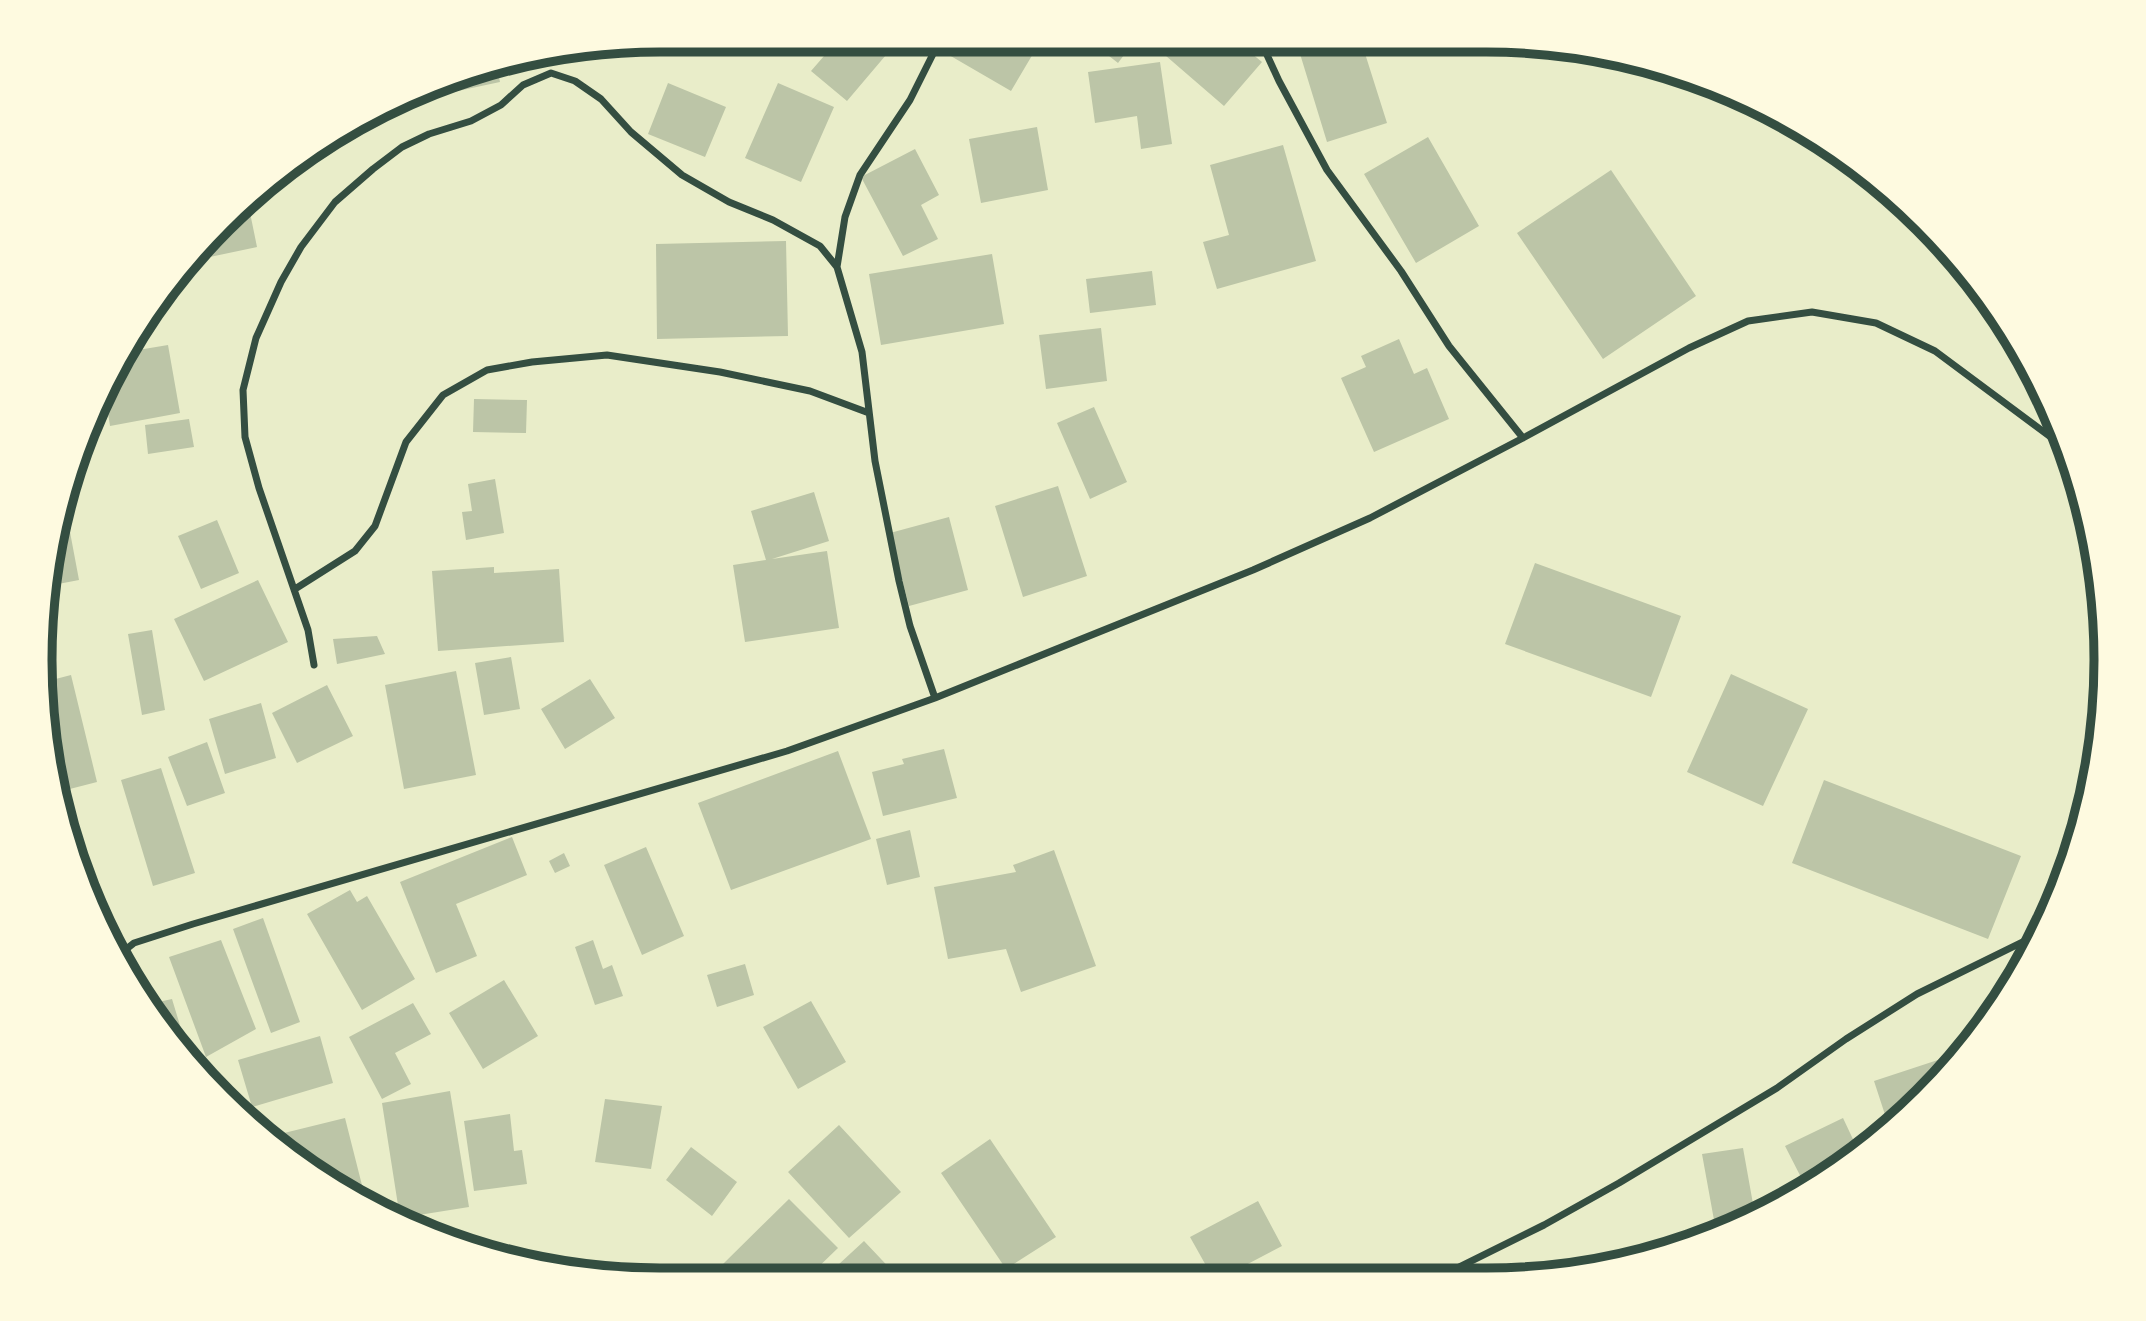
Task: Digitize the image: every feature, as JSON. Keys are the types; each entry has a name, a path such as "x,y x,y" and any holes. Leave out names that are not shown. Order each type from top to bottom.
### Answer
{"street":[{"path":"837,267 845,217 860,175 910,100 934,52"},
{"path":"1266,52 1327,170 1401,271 1449,346 1523,438"},
{"path":"314,666 308,630 259,488 245,437 243,390 256,338 281,282 301,247 335,202 402,147 429,134 471,121 501,105 523,85 551,73 575,81 601,99 631,132 682,175 729,202 773,220 820,246 837,267 862,352 875,461 899,580 910,626 934,698"},
{"path":"126,949 134,943 193,924 749,762 934,698 1253,570 1370,518 1689,348 1748,321 1812,312 1876,323 1935,351 2050,437"},
{"path":"295,589 355,551 375,526 407,442 443,395 486,370 532,362 607,355 720,372 810,391 869,413"},
{"path":"1457,1268 1544,1225 1619,1183 1777,1088 1846,1039 1917,994 2024,941"}],"building":[{"path":"827,52 889,52 847,101 811,71"},
{"path":"951,52 1034,52 1011,91 949,55"},
{"path":"1104,52 1126,52 1118,63"},
{"path":"1161,52 1250,52 1262,62 1224,106"},
{"path":"1299,52 1365,52 1387,123 1327,142"},
{"path":"1160,62 1172,144 1141,149 1137,116 1095,123 1088,72"},
{"path":"498,74 500,82 453,92 453,90"},
{"path":"668,83 726,107 705,157 648,134"},
{"path":"778,83 834,107 801,182 745,158"},
{"path":"1037,127 1048,190 981,203 969,139"},
{"path":"1428,137 1479,226 1416,263 1364,174"},
{"path":"1283,145 1316,261 1217,289 1203,242 1229,235 1210,165"},
{"path":"915,149 939,195 921,205 938,239 903,256 861,177"},
{"path":"1611,170 1696,296 1603,359 1517,233"},
{"path":"250,213 257,247 205,258"},
{"path":"786,241 788,336 657,339 656,244"},
{"path":"992,254 1004,324 881,345 869,274"},
{"path":"1152,271 1156,305 1090,313 1086,279"},
{"path":"1101,328 1107,381 1046,389 1039,335"},
{"path":"1399,339 1414,374 1427,368 1449,419 1374,452 1341,378 1366,367 1361,356"},
{"path":"168,345 180,413 110,426 107,409 138,350"},
{"path":"474,399 527,400 526,433 473,432"},
{"path":"1094,407 1127,482 1090,499 1057,423"},
{"path":"189,419 194,447 148,454 145,425"},
{"path":"495,479 504,533 466,540 462,512 472,511 468,484"},
{"path":"1058,486 1087,576 1023,597 995,506"},
{"path":"814,492 829,541 772,559 827,551 839,628 745,642 733,565 766,560 751,511"},
{"path":"949,517 968,590 909,606 890,533"},
{"path":"217,520 239,573 201,589 178,536"},
{"path":"66,532 70,532 79,580 58,584 64,542"},
{"path":"1535,563 1681,616 1651,697 1505,644"},
{"path":"494,567 494,573 559,569 564,642 438,651 432,571"},
{"path":"258,580 288,642 204,681 174,619"},
{"path":"152,630 165,710 142,715 128,634"},
{"path":"377,636 385,654 337,664 333,639"},
{"path":"511,657 520,709 484,715 475,663"},
{"path":"456,671 476,775 404,789 385,685"},
{"path":"1731,674 1808,709 1763,806 1687,772"},
{"path":"71,675 97,782 67,790 58,740 53,680"},
{"path":"590,679 615,718 565,749 541,709"},
{"path":"327,685 353,736 297,763 272,713"},
{"path":"261,703 276,758 225,774 209,719"},
{"path":"207,742 225,793 187,806 168,757"},
{"path":"944,749 957,798 883,816 872,772 904,764 902,759"},
{"path":"838,751 871,839 731,890 698,803"},
{"path":"161,768 195,873 153,886 121,780"},
{"path":"1824,780 2021,856 1988,939 1792,863"},
{"path":"910,830 920,877 887,885 876,839"},
{"path":"512,837 527,875 456,904 477,956 436,973 400,882"},
{"path":"646,847 684,936 642,955 604,865"},
{"path":"1054,850 1096,966 1021,992 1006,949 948,959 934,887 1016,872 1013,865"},
{"path":"564,853 570,866 555,873 549,861"},
{"path":"350,890 357,902 367,896 415,979 362,1010 307,914"},
{"path":"263,918 300,1022 271,1033 233,929"},
{"path":"221,940 256,1029 206,1057 169,957"},
{"path":"593,940 603,969 612,965 623,996 595,1005 575,947"},
{"path":"745,964 754,995 717,1007 707,975"},
{"path":"504,980 538,1036 483,1069 449,1013"},
{"path":"172,999 182,1032 178,1031 158,1002"},
{"path":"811,1001 846,1062 798,1089 763,1027"},
{"path":"413,1003 431,1034 395,1053 411,1084 382,1099 349,1037"},
{"path":"320,1036 333,1083 252,1107 238,1060"},
{"path":"1946,1057 1886,1118 1874,1081"},
{"path":"450,1091 469,1207 414,1216 399,1209 382,1103"},
{"path":"605,1099 662,1106 651,1169 595,1162"},
{"path":"510,1114 514,1151 522,1150 527,1184 474,1191 464,1121"},
{"path":"345,1118 363,1191 323,1166 280,1134"},
{"path":"1843,1118 1855,1144 1802,1179 1785,1146"},
{"path":"839,1125 901,1192 849,1238 788,1172"},
{"path":"990,1139 1056,1237 1005,1268 941,1173"},
{"path":"691,1147 737,1182 712,1216 666,1180"},
{"path":"1743,1148 1753,1206 1715,1223 1702,1154"},
{"path":"789,1199 838,1248 817,1268 727,1268 723,1264"},
{"path":"1258,1201 1282,1246 1240,1268 1207,1268 1190,1237"},
{"path":"864,1241 890,1268 835,1268"}]}
